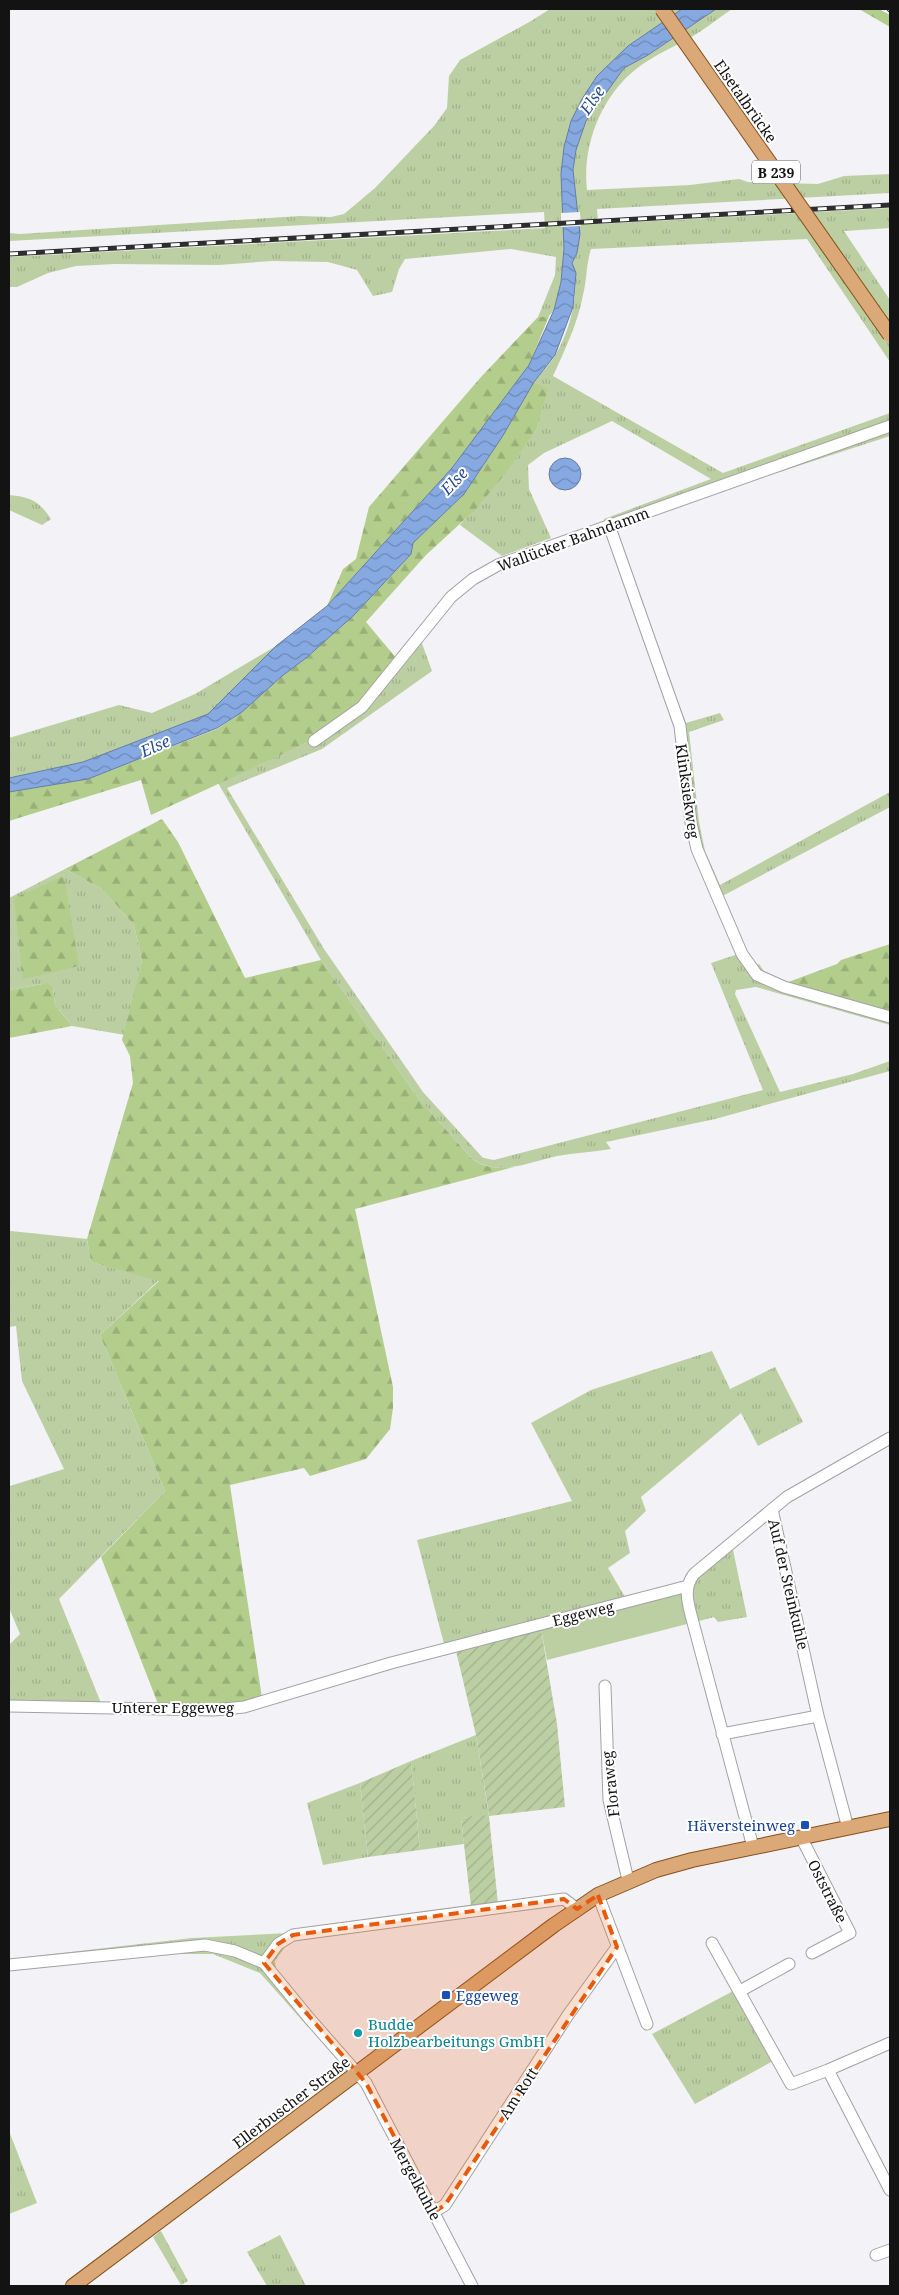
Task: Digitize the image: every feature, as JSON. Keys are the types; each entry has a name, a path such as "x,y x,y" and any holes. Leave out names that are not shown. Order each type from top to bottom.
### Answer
{"main road":[{"name":"Elsetalbrücke","path":"662,9 890,335"},
{"name":"Ellerbuscher Straße","path":"73,2286 598,1895 628,1880 692,1860 890,1819"}],"street":[{"name":"Wallücker Bahndamm","path":"314,742 362,707 451,597 473,579 498,565 890,426"},
{"name":"Klinksiekweg","path":"609,525 680,726 691,823 697,849 742,954 757,975 784,987 890,1017"},
{"path":"772,1508 787,1497 890,1438"},
{"name":"Auf der Steinkuhle","path":"688,1586 694,1574 772,1508 818,1716 848,1828"},
{"path":"688,1586 687,1595 691,1615 753,1847"},
{"name":"Eggeweg","path":"391,1662 688,1586"},
{"name":"Unterer Eggeweg","path":"9,1706 214,1710 244,1707 391,1662"},
{"name":"Floraweg","path":"605,1686 609,1800 628,1880"},
{"path":"722,1734 818,1716"},
{"name":"Oststraße","path":"801,1837 850,1933 812,1953"},
{"path":"598,1895 647,2024"},
{"path":"264,1963 278,1944 293,1935 564,1899 577,1909"},
{"path":"712,1943 791,2084 890,2043"},
{"path":"9,1965 205,1945 235,1951 264,1963 356,2074"},
{"name":"Am Rott","path":"434,2212 445,2205 568,2015 617,1947"},
{"path":"740,1991 790,1964"},
{"path":"828,2070 890,2190"},
{"name":"Mergelkuhle","path":"356,2074 366,2083 472,2286"},
{"path":"876,2255 890,2250"}],"highlighted area":[{"path":"598,1895 617,1947 445,2205 434,2212 366,2083 264,1963 278,1944 293,1935 564,1899 577,1909"}],"green space":[{"path":"550,9 682,9 628,46 564,147 561,174 564,249 561,282 554,310 549,316 538,317 555,275 556,257 511,249 405,259 399,269 392,292 373,296 357,270 328,262 272,261 219,265 115,264 76,266 48,273 17,287 9,287 9,257 545,228 544,212 9,241 9,233 20,234 300,216 331,217 344,214 375,188 434,126 447,108 449,76 460,60"},
{"path":"716,9 732,9 693,36 642,64 623,81 612,95 596,124 591,141 587,157 587,190 690,185 739,179 748,182 818,184 844,176 890,174 890,193 597,209 598,224 890,208 890,228 844,231 890,300 890,362 807,239 591,249 581,305 553,376 723,473 890,413 890,436 624,523 616,536 686,723 720,713 724,720 689,732 699,822 705,851 720,885 890,792 890,807 715,900 695,849 678,726 604,519 711,479 612,421 544,453 528,465 529,489 551,538 502,556 460,525 504,474 537,429 547,390 534,382 554,358 566,333 573,310 575,285 572,263 577,253 573,170 576,150 586,121 624,68 648,55"},
{"path":"859,9 879,9 890,15 890,27"},
{"path":"549,316 529,365 452,468 327,606 343,569 356,559 369,507 481,377 538,317"},
{"path":"534,382 548,389 537,429 505,474 475,510 426,555 366,622 397,659 358,706 313,740 151,815 141,780 9,821 9,792 88,779 217,729 242,712 354,615 411,554 413,543 464,494 502,437"},
{"path":"9,495 34,501 51,519 42,525 9,510"},
{"path":"420,638 432,671 322,749 227,788 324,949 423,1092 483,1158 494,1160 763,1090 711,963 738,954 749,968 759,964 768,977 890,1013 890,1025 756,987 736,990 735,994 780,1092 853,1074 890,1061 890,1071 715,1119 606,1142 611,1149 557,1156 524,1165 502,1168 481,1164 471,1158 419,1099 321,960 218,783 313,740"},
{"path":"276,646 208,714 83,762 9,778 9,738 119,705 152,713 195,694"},
{"path":"162,819 178,842 245,978 321,960 419,1099 471,1158 486,1166 514,1167 355,1209 393,1387 390,1429 366,1459 310,1476 304,1468 230,1485 262,1698 223,1705 158,1704 101,1557 165,1491 100,1335 159,1281 91,1262 87,1239 133,1083 130,1056 122,1040 142,961 134,925 102,889 65,869"},
{"path":"65,869 102,889 134,925 142,961 125,1035 72,1026 55,1005 53,988 42,984 9,990 9,898"},
{"path":"64,876 79,966 23,979 14,898"},
{"path":"890,944 890,1013 783,984 837,964 841,960"},
{"path":"48,983 53,988 55,1005 72,1026 9,1038 9,990"},
{"path":"9,1232 87,1239 91,1262 159,1280 100,1335 165,1491 59,1599 101,1703 214,1706 242,1704 444,1644 417,1540 572,1501 531,1423 591,1390 712,1351 730,1389 775,1367 803,1422 758,1446 741,1413 641,1497 646,1511 625,1531 630,1553 608,1568 625,1597 683,1581 682,1595 394,1666 261,1707 9,1710 9,1645 20,1634 9,1608 9,1484 10,1486 64,1469 22,1381 16,1326 9,1327"},
{"path":"732,1545 747,1617 718,1622 714,1617 699,1621 691,1598 692,1582"},
{"path":"677,1592 682,1595 687,1624 547,1660 541,1629"},
{"path":"541,1629 557,1724 565,1807 489,1816 498,1904 471,1906 461,1818 489,1815 476,1735 456,1651"},
{"path":"476,1735 489,1816 461,1818 464,1844 420,1850 411,1761"},
{"path":"411,1761 420,1850 368,1857 360,1783"},
{"path":"360,1783 368,1857 323,1865 307,1803"},
{"path":"290,1933 287,1944 275,1961 276,1969 318,2020 308,2027 260,1973 213,1954 172,1954 9,1971 9,1959 192,1938"},
{"path":"735,1990 773,2061 695,2104 652,2034"},
{"path":"9,2131 37,2203 9,2214"},
{"path":"161,2231 188,2281 181,2285 153,2237"},
{"path":"280,2235 306,2286 267,2286 247,2252"}],"water":[{"name":"Else","path":"682,9 716,9 648,55 624,68 586,121 576,150 573,170 580,234 577,253 572,263 576,273 573,307 555,355 534,382 502,437 464,494 413,543 411,554 354,615 242,712 217,728 88,779 9,792 9,778 83,762 208,714 276,646 327,606 452,468 529,365 554,310 561,282 564,249 561,174 564,147 571,121 582,99 597,76 628,46"},
{"path":"565,458 577,462 581,474 577,486 565,490 553,486 549,474 553,462"}],"pier":[{"path":"580,212 581,226 561,227 561,213"}],"railway":[{"path":"9,254 890,205"}],"place":[{"name":"Häversteinweg","path":"805,1825"},
{"name":"Eggeweg","path":"446,1995"},
{"name":"Budde Holzbearbeitungs GmbH","path":"358,2033"}]}
